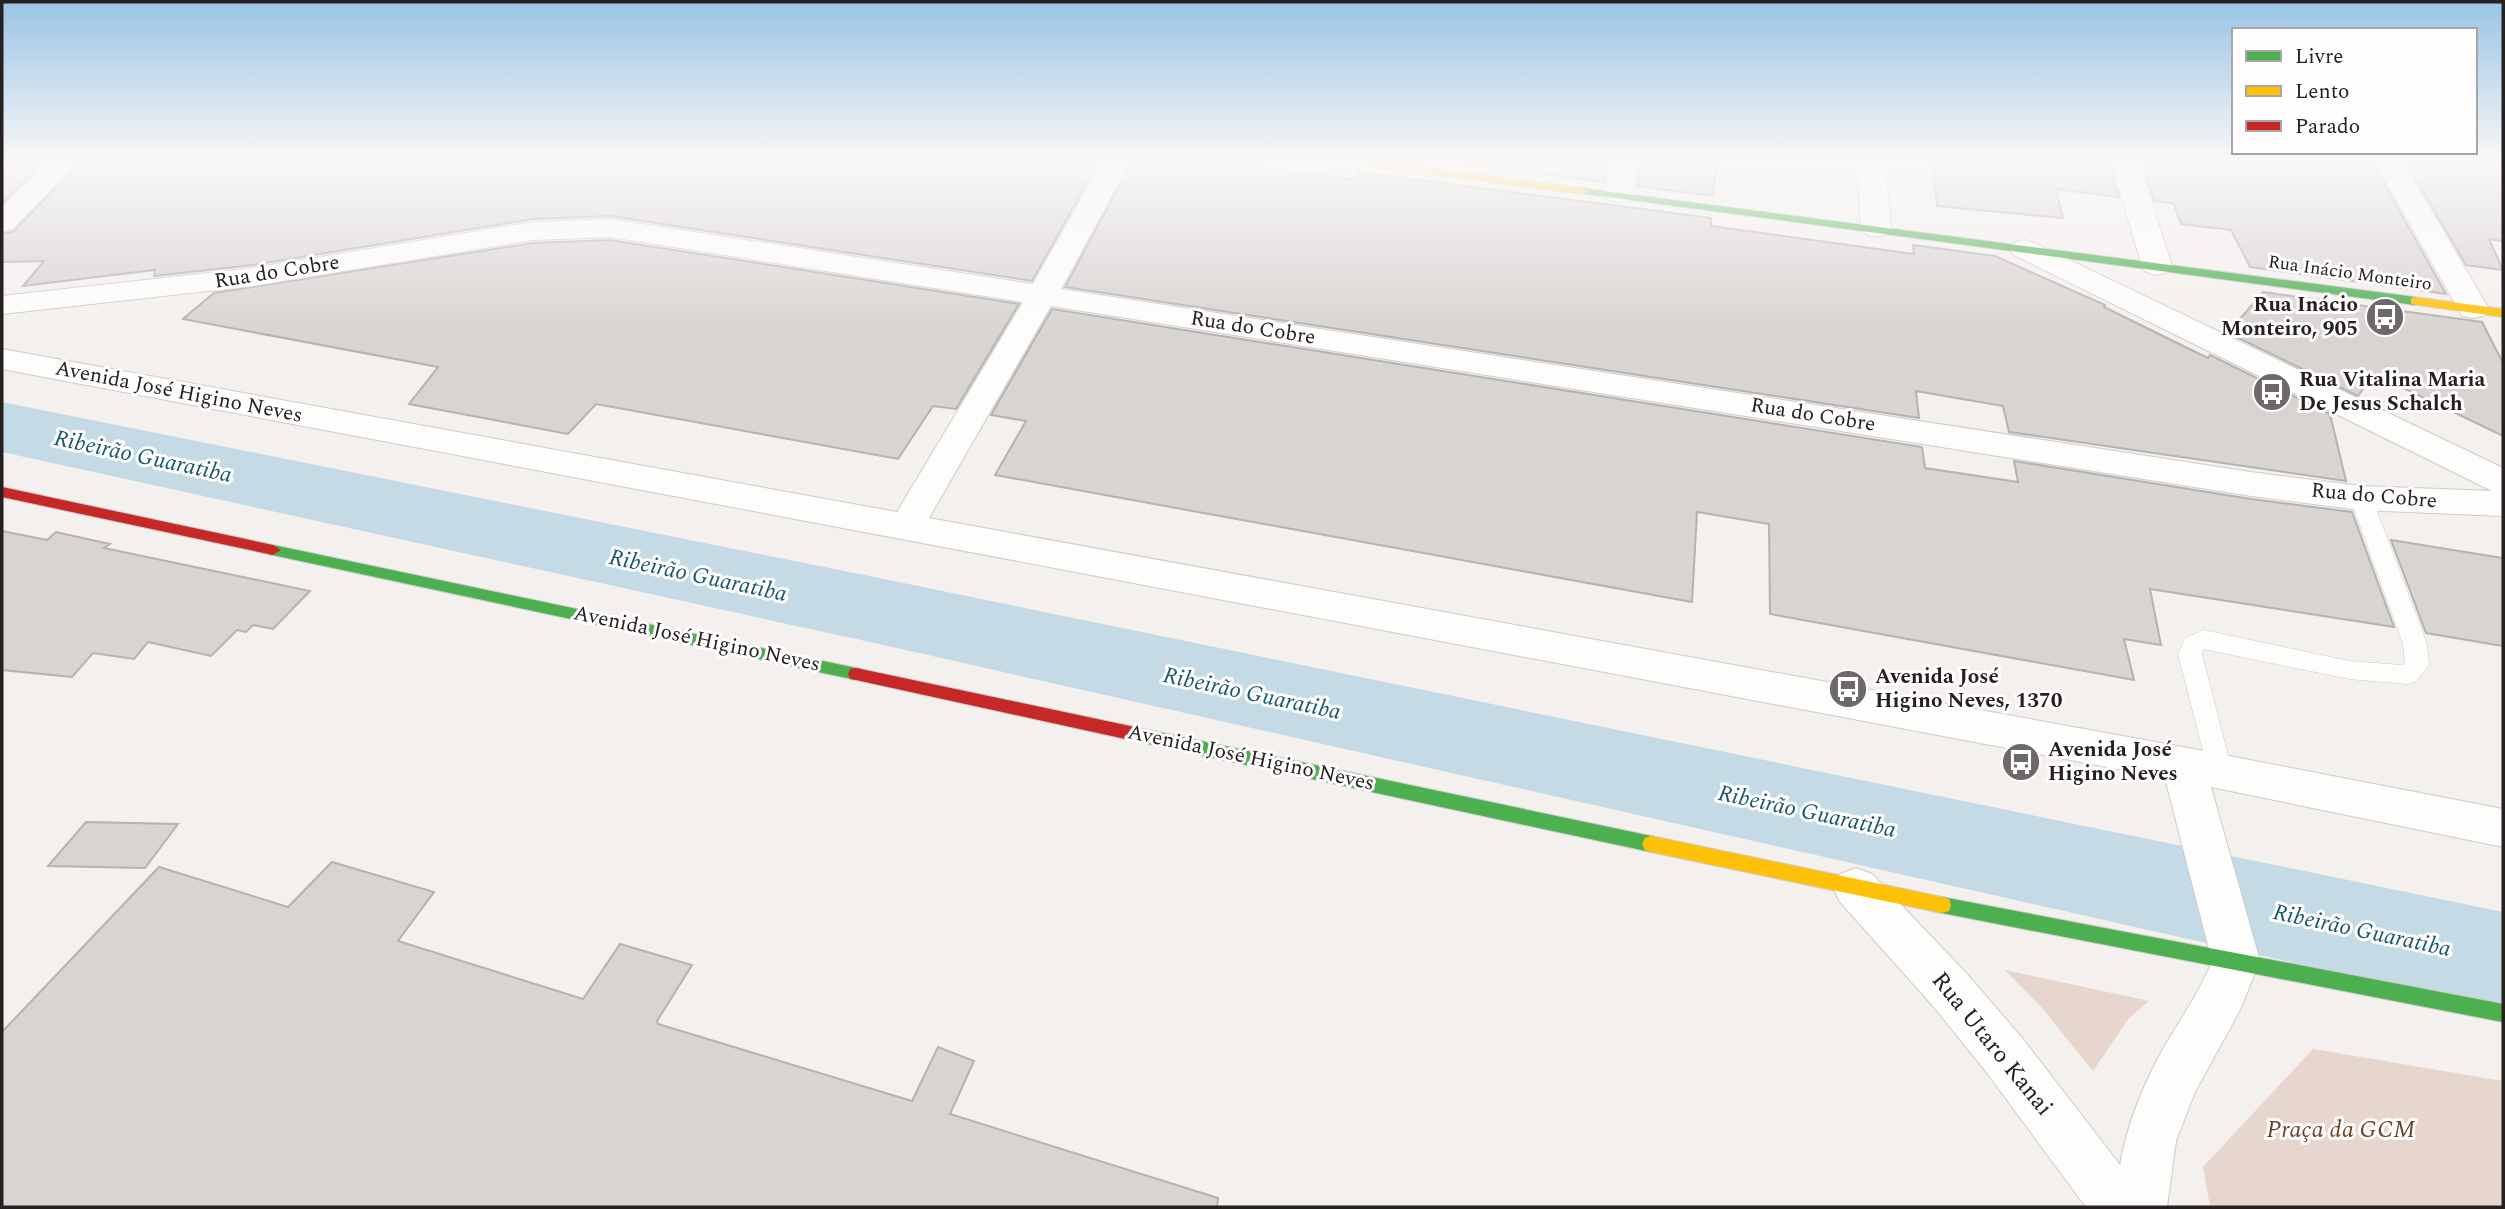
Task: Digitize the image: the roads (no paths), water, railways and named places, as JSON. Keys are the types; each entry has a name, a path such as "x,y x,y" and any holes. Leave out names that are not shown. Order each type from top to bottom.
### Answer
{"street":[{"path":"906,527 1085,218"},
{"name":"Rua Inácio Monteiro","path":"1803,218 2503,313"},
{"path":"1874,218 1875,228"},
{"path":"2142,218 2157,266"},
{"path":"2421,218 2473,309"},
{"name":"Rua do Cobre","path":"2,305 253,277 496,236 574,228 610,228 2251,484 2361,498 2503,504"},
{"path":"2024,249 2503,482"},
{"name":"Avenida José Higino Neves","path":"2,359 2201,768 2503,828"},
{"name":"Avenida José Higino Neves","path":"2,492 1856,888 2503,1013"},
{"path":"2140,1207 2150,1141 2174,1080 2223,994 2236,961 2197,811 2201,768"},
{"name":"Rua Utaro Kanai","path":"1856,888 1950,990 2005,1056 2119,1207"}],"lane":[{"path":"2201,768 2190,654 2193,644 2204,639 2323,665 2407,676 2417,664 2415,644 2361,498"}],"waterway":[{"name":"Ribeirão Guaratiba","path":"2,427 879,611 2503,961"}],"place":[{"name":"Rua Inácio Monteiro, 905","path":"2385,317"},
{"name":"Rua Vitalina Maria De Jesus Schalch","path":"2272,392"},
{"name":"Avenida José Higino Neves, 1370","path":"1848,689"},
{"name":"Avenida José Higino Neves","path":"2021,762"}],"park label":[{"name":"Praça da GCM","path":"2341,1130"}]}
